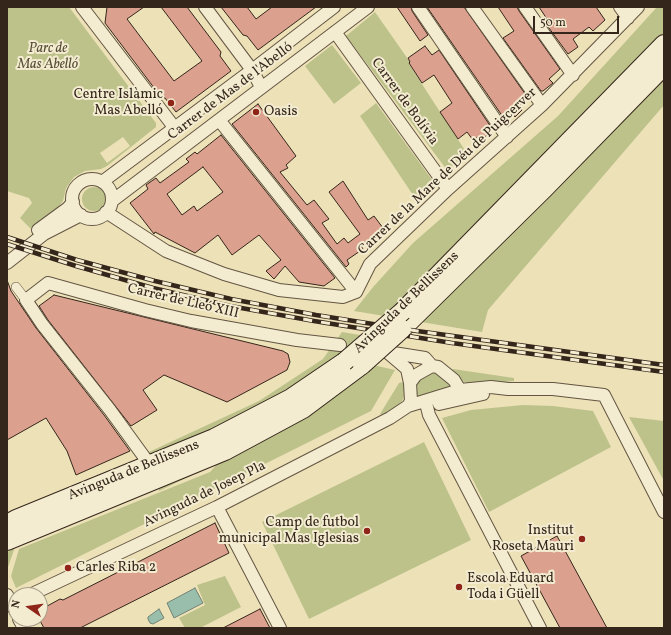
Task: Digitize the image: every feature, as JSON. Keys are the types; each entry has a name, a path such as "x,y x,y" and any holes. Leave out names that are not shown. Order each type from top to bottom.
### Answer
{"main road":[{"name":"Avinguda de Bellissens","path":"7,541 225,451 303,409 362,365 664,44"},
{"name":"Avinguda de Bellissens","path":"7,524 214,438 291,398 342,354 411,313 544,189 664,66"}],"street":[{"path":"82,7 174,127"},
{"path":"205,7 252,70 261,87"},
{"name":"Carrer de Mas de l'Abelló","path":"109,206 261,87 368,7"},
{"path":"418,7 507,137"},
{"path":"472,7 542,105"},
{"path":"525,7 573,75"},
{"path":"620,7 628,18"},
{"name":"Carrer de la Mare de Déu de Puigcerver","path":"356,292 370,264 448,189 542,105 638,7"},
{"name":"Carrer de Mas de l'Abelló","path":"102,182 252,70 330,8"},
{"name":"Carrer de Bolívia","path":"334,32 448,189"},
{"path":"109,206 166,251 224,274 279,290 343,297 356,292 219,120"},
{"path":"93,179 102,182 108,186 111,194 109,206 98,217 87,218 81,215 75,208 73,202 74,191 78,184 86,180 93,179"},
{"path":"7,254 68,208 73,202"},
{"path":"7,263 44,234 81,215"},
{"name":"Carrer de Lleó XIII","path":"26,300 48,283 191,322 297,340 342,354"},
{"path":"16,287 42,324 110,410 150,465"},
{"path":"408,406 412,401 407,369 387,352 425,358 432,366"},
{"path":"410,383 416,375 432,366 438,367 454,380 460,390 450,402"},
{"name":"Avinguda de Josep Pla","path":"47,587 217,507 390,418 408,406 460,390 491,387 508,389 553,389 604,395 664,512"},
{"name":"Avinguda de Josep Pla","path":"390,418 427,407 508,389"},
{"path":"427,407 429,415 540,628"},
{"path":"217,507 280,628"}],"green space":[{"name":"Parc de Mas Abelló","path":"7,7 69,7 156,123 156,127 107,166 101,169 85,171 74,177 66,188 63,201 53,213 31,229 20,218 32,203 29,198 7,191","holes":["123,137 130,146 107,163 100,153"]},
{"path":"657,7 664,7 664,105 488,310 482,332 354,311 374,286 413,243 558,116"},
{"path":"375,12 410,62 409,64 468,155 447,170 346,36"},
{"path":"332,45 361,83 334,104 305,66"},
{"path":"376,103 435,184 417,201 360,116"},
{"path":"94,187 103,190 106,199 103,208 94,211 85,208 82,199 85,190"},
{"path":"342,332 403,342 373,365 395,370 371,411 16,587 11,576 19,549 210,472 218,463 159,491 149,452 259,401 323,359"},
{"path":"453,369 514,378 514,381 479,385 468,384 459,379 451,371"},
{"path":"431,372 438,374 453,387 418,398 415,387 417,380"},
{"path":"399,383 406,383 406,392 402,401 396,407 381,415 380,414"},
{"path":"523,405 553,406 593,411 611,447 489,512 442,418 471,410"},
{"path":"629,417 664,421 664,481"},
{"name":"Camp de futbol municipal Mas Iglesias","path":"424,442 471,540 309,619 262,522"},
{"path":"14,546 15,547 7,570 7,553"},
{"path":"225,576 241,607 200,628 185,628 179,618 205,605 197,585"}],"shaded area":[{"path":"195,588 203,603 174,618 167,603"},
{"path":"159,609 164,618 153,624 150,623 148,617"}],"building":[{"path":"107,7 144,7 127,19 174,81 202,61 161,7 187,7 221,52 220,56 231,71 176,112 165,98 161,97 105,23"},
{"path":"221,7 247,7 256,19 272,7 316,7 258,50 247,36 243,35"},
{"path":"397,7 411,7 412,11 428,35 420,41"},
{"path":"427,7 464,7 528,98 519,106 522,110 515,117 511,111 503,117"},
{"path":"498,7 517,7 560,69 549,79 553,83 543,91 541,91 503,38 514,31"},
{"path":"539,7 596,7 605,20 593,31 589,27 573,39 578,47 568,54 546,24 549,22"},
{"path":"425,46 432,55 439,50 493,130 479,142 476,137 473,140 467,132 458,139 440,112 452,103 434,75 422,83 409,63 408,58"},
{"path":"258,104 296,156 286,165 288,168 280,172 307,205 314,200 329,219 322,223 337,244 344,238 348,243 360,234 329,192 343,181 368,220 374,216 383,228 361,246 363,249 347,260 349,264 346,267 232,124"},
{"path":"221,135 335,278 324,286 299,282 285,266 274,279 266,271 281,260 259,235 232,255 218,235 195,253 155,232 154,234 130,203 148,189 146,185 156,178 160,183 189,162 186,159 195,152 197,154","holes":["203,167 223,192 197,211 194,206 182,215 167,194"]},
{"path":"7,280 11,291 36,328 104,415 130,451 76,475 67,451 46,418 7,440"},
{"path":"54,295 283,351 288,354 290,362 287,370 227,402 164,375 143,390 157,410 131,426 48,320 39,306"},
{"path":"215,523 229,553 80,628 44,628 48,627 48,606 60,599 63,600"},
{"path":"557,536 607,628 560,628 521,556"},
{"path":"260,609 270,628 223,628"}],"railway":[{"path":"7,237 77,260 155,281 231,299 316,315 417,331 664,365"},
{"path":"7,244 153,288 230,306 452,343 664,372"}],"place":[{"name":"Centre Islàmic Mas Abelló","path":"171,103"},
{"name":"Oasis","path":"256,112"},
{"name":"Camp de futbol municipal Mas Iglesias","path":"367,531"},
{"name":"Institut Roseta Mauri","path":"582,539"},
{"name":"Carles Riba 2","path":"68,568"},
{"name":"Escola Eduard Toda i Güell","path":"459,587"}]}
